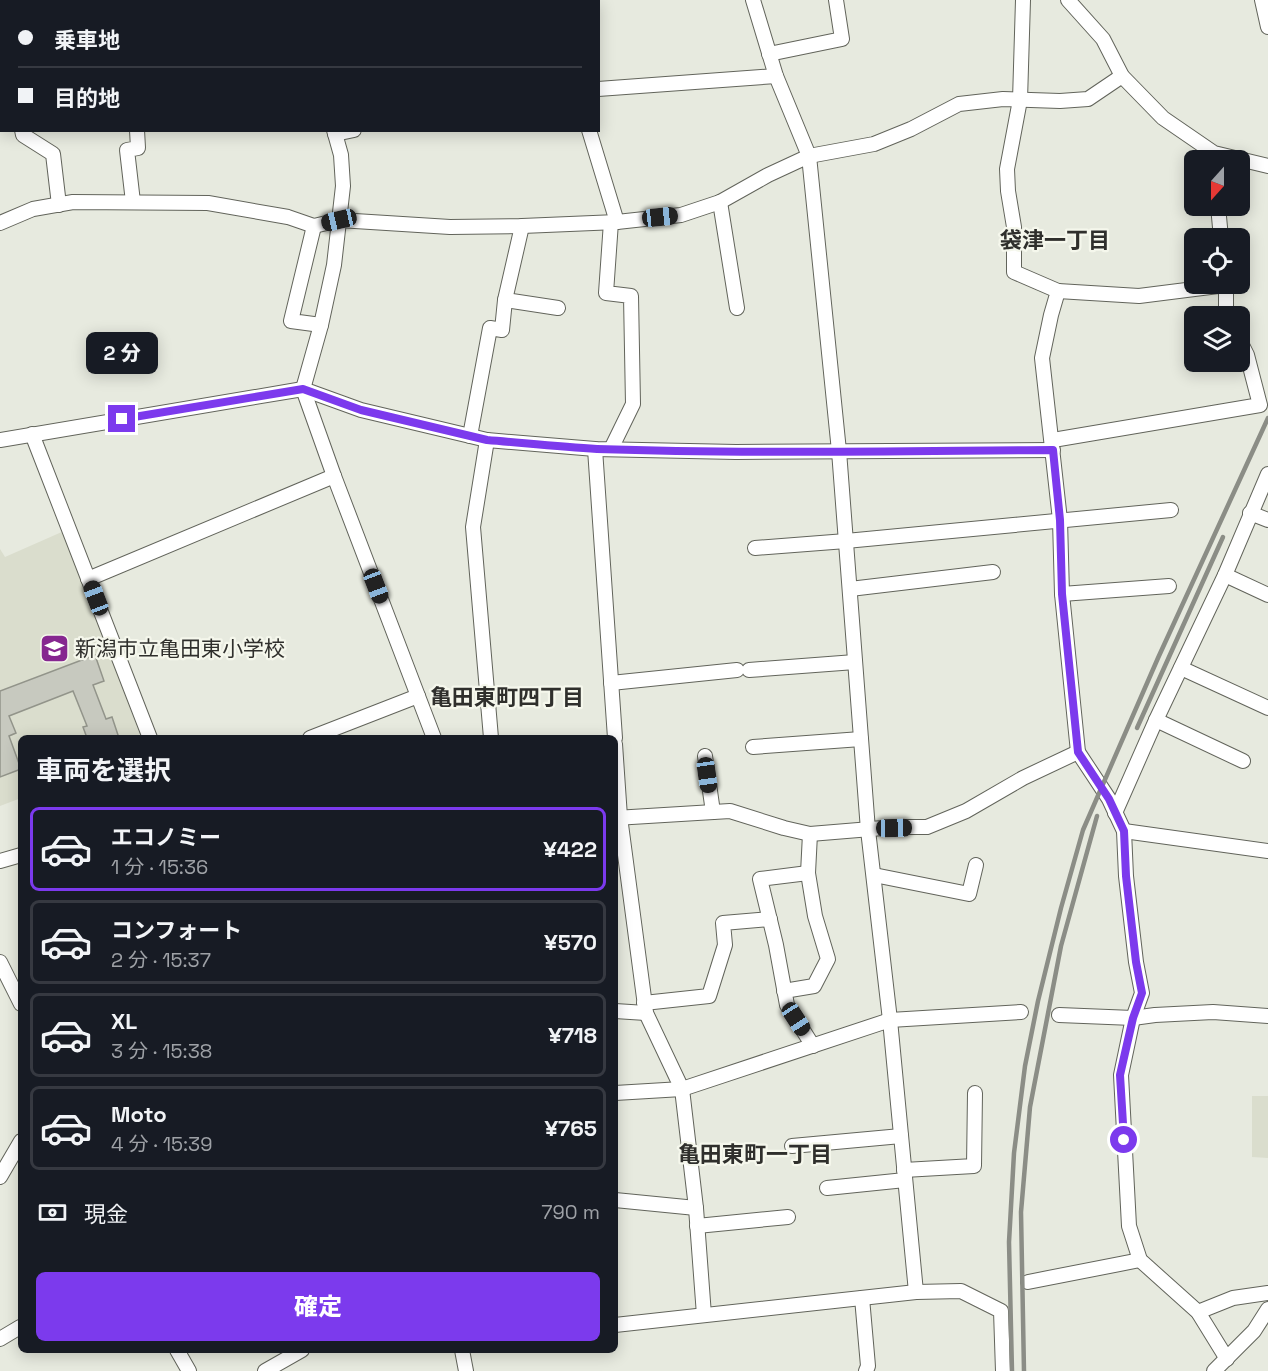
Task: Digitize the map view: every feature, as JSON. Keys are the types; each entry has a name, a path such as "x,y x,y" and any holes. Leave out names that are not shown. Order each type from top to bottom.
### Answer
{"street":[{"path":"753,0 776,76 809,156 839,451 868,830 890,1020 915,1292"},
{"path":"769,54 842,39 836,0"},
{"path":"1023,0 1020,100 1007,169 1014,227 1014,272 1058,291 1139,296 1184,290"},
{"path":"1068,0 1104,39 1122,76 1163,118 1206,150"},
{"path":"1262,0 1268,27"},
{"path":"600,89 776,76"},
{"path":"0,223 33,209 73,202 208,203 288,217 314,226 339,220 450,227 522,226 614,222 681,215 720,202 768,175 809,156 874,144 911,129 959,104 1003,99 1060,101 1088,99 1122,76"},
{"path":"22,132 23,135 53,154 59,205"},
{"path":"133,202 127,150 138,148 137,132"},
{"path":"334,132 340,155 343,186 334,265 321,325 303,389 333,476 433,735"},
{"path":"590,132 614,222 606,293 631,296 633,404 611,449"},
{"path":"1250,163 1268,166"},
{"path":"720,202 736,308"},
{"path":"314,226 291,321 321,325"},
{"path":"470,436 490,328 502,330 505,300 522,226"},
{"path":"1058,291 1042,358 1060,520 1062,594 1078,752 1109,799 1124,831 1127,887 1142,993 1133,1018 1120,1075 1130,1226 1140,1260 1198,1312 1227,1359"},
{"path":"505,300 558,308"},
{"path":"0,440 303,389 361,410 487,440 595,449 736,452 1053,445 1260,405 1250,367"},
{"path":"32,434 149,735"},
{"path":"487,440 473,527 491,735"},
{"path":"595,449 615,735"},
{"path":"1115,813 1156,720 1225,575 1268,474"},
{"path":"88,579 333,476"},
{"path":"755,548 1171,510"},
{"path":"1250,513 1268,520"},
{"path":"850,589 993,572"},
{"path":"1225,575 1268,595"},
{"path":"1062,594 1169,586"},
{"path":"611,683 855,662"},
{"path":"1181,668 1268,708"},
{"path":"317,735 418,696"},
{"path":"1156,720 1243,761"},
{"path":"753,747 861,740"},
{"path":"618,818 730,810 810,834 927,827 966,811 1023,778 1078,752"},
{"path":"705,756 713,812"},
{"path":"618,825 645,1008 682,1089 696,1208 704,1315"},
{"path":"1124,831 1268,851"},
{"path":"784,991 814,986 828,959 815,916 808,873 810,834"},
{"path":"0,861 18,856"},
{"path":"874,875 969,894 976,865"},
{"path":"808,873 760,879 787,1005 813,1046"},
{"path":"618,1011 709,996 725,945 723,923 770,919"},
{"path":"0,963 18,994"},
{"path":"618,1093 682,1089 890,1020 1022,1012"},
{"path":"1059,1015 1133,1018 1213,1012 1268,1016"},
{"path":"827,1188 974,1166 975,1093"},
{"path":"792,1146 901,1137"},
{"path":"0,1177 18,1146"},
{"path":"618,1200 696,1208"},
{"path":"697,1226 788,1217"},
{"path":"1028,1282 1140,1260"},
{"path":"618,1325 915,1292 961,1291 1001,1311 1003,1371"},
{"path":"1198,1312 1233,1298 1268,1293"},
{"path":"862,1298 868,1366 866,1371"},
{"path":"1214,1371 1254,1330 1268,1309"},
{"path":"0,1339 18,1329"},
{"path":"179,1353 189,1371"},
{"path":"265,1371 297,1353"},
{"path":"463,1353 466,1371"}],"shaded area":[{"name":"新潟市立亀田東小学校","path":"64,531 140,735 18,735 18,799 0,806 0,549 5,557"},
{"path":"1252,1096 1268,1096 1268,1158 1252,1157"}],"building":[{"path":"95,655 104,681 93,685 106,719 112,717 118,735 86,735 83,727 87,726 73,691 9,716 16,733 9,736 18,761 18,770 0,777 0,691"}],"railway":[{"path":"1012,1371 1009,1242 1014,1153 1025,1066 1061,908 1083,830 1158,658 1268,418"},
{"path":"1137,728 1223,537"},
{"path":"1024,1371 1021,1212 1030,1107 1061,946 1097,816"}],"place":[{"name":"新潟市立亀田東小学校","path":"54,648"}],"district":[{"name":"袋津一丁目","path":"1055,240"},
{"name":"亀田東町四丁目","path":"507,697"},
{"name":"亀田東町一丁目","path":"755,1154"}],"route":[{"path":"122,419 303,389 361,410 487,440 595,449 736,452 1053,450 1060,520 1062,594 1078,752 1109,799 1124,831 1126,876 1142,993 1133,1018 1120,1075 1124,1140"}]}
